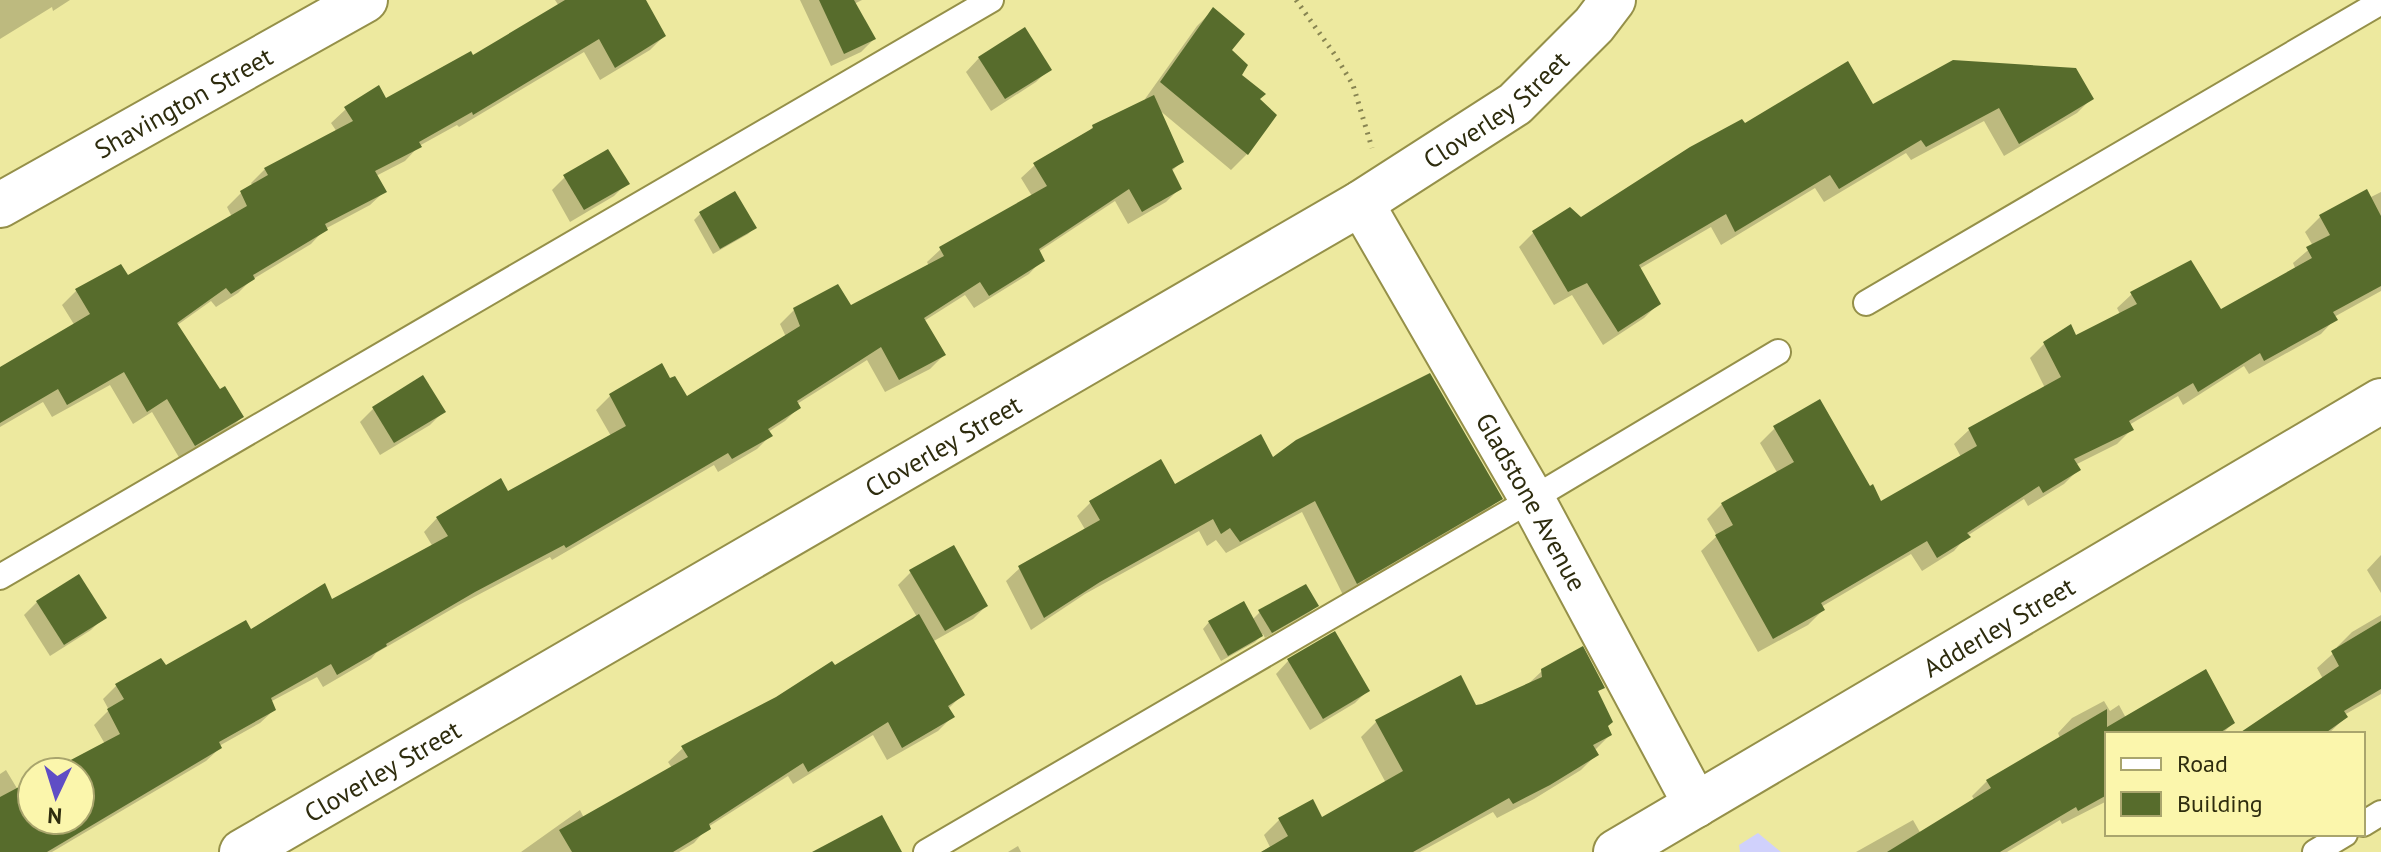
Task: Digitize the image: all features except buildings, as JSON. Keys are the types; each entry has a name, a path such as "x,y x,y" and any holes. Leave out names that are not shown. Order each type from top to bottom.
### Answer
{"street":[{"name":"Shavington Street","path":"0,205 365,0"},
{"name":"Cloverley Street","path":"242,852 1361,203 1515,104 1594,25 1613,0"},
{"name":"Gladstone Avenue","path":"1361,203 1532,499 1696,805"},
{"name":"Adderley Street","path":"1616,852 2381,401"}],"lane":[{"path":"0,577 991,0"},
{"path":"1866,303 2381,2"},
{"path":"926,852 1778,352"},
{"path":"2315,852 2342,836"}],"path":[{"path":"1296,0 1353,85 1373,151 1361,203"}],"shaded area":[{"path":"1758,833 1781,852 1740,852 1739,845"}]}
